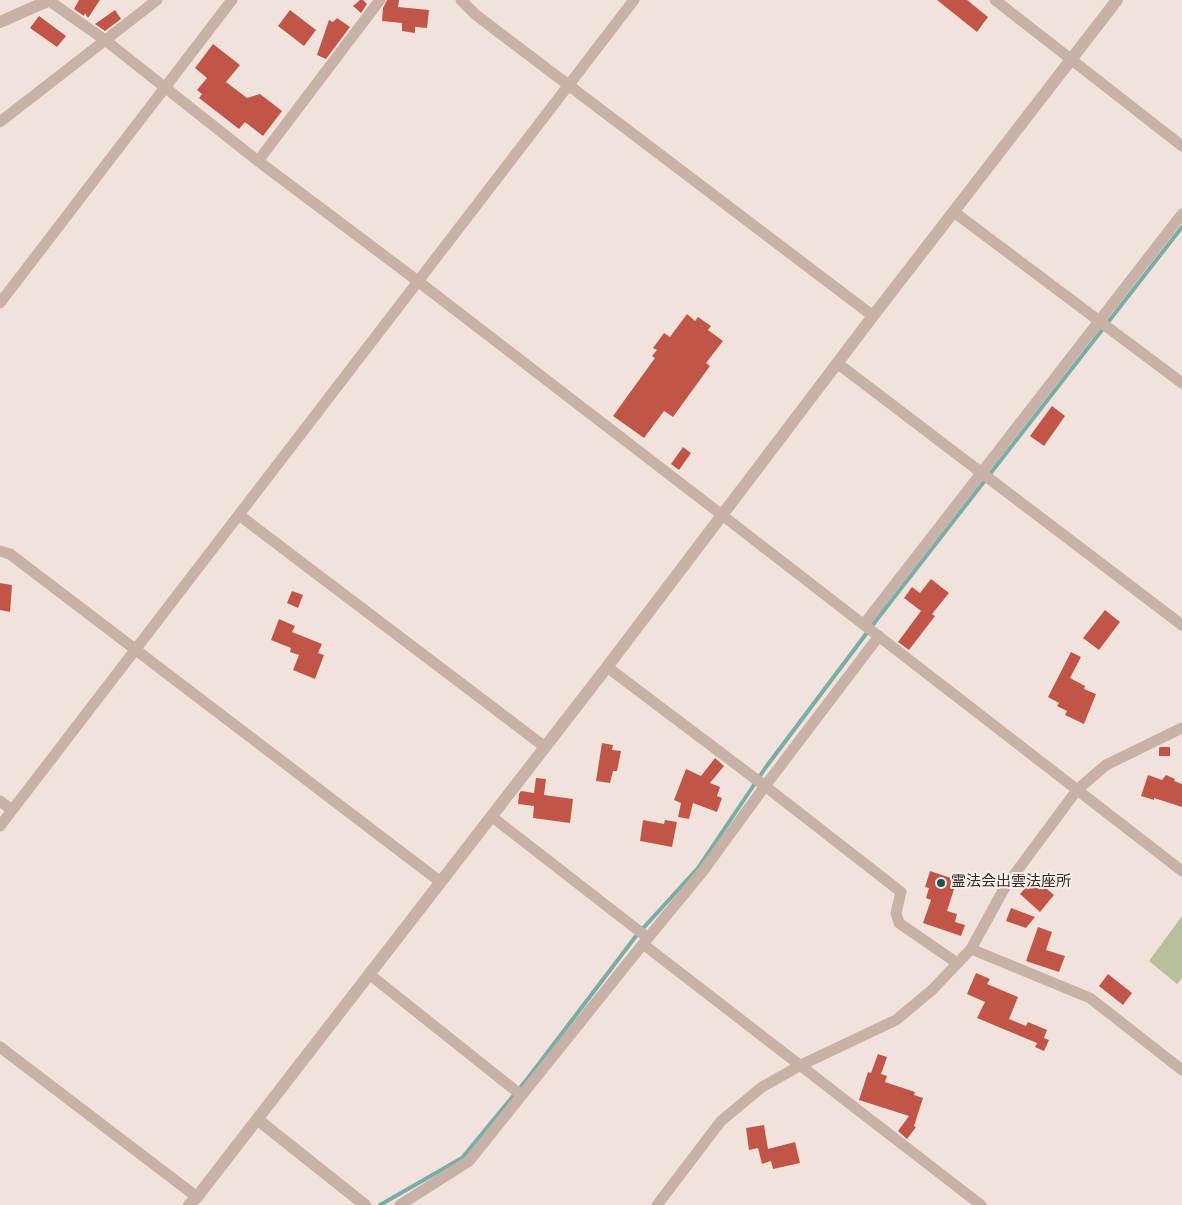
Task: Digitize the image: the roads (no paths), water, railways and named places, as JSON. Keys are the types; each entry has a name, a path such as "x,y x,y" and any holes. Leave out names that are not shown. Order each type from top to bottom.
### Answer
{"street":[{"path":"0,22 49,0 105,40 258,161 419,282 1182,871"},
{"path":"0,122 157,0"},
{"path":"0,302 232,0"},
{"path":"258,161 380,0"},
{"path":"461,0 476,15 873,316"},
{"path":"0,826 634,0"},
{"path":"995,0 1072,58 1182,146"},
{"path":"0,1047 193,1201 607,667 837,363 1117,0"},
{"path":"954,212 1182,384"},
{"path":"864,624 1182,214"},
{"path":"837,363 1182,626"},
{"path":"239,515 545,747"},
{"path":"0,551 10,554 431,874 438,880 438,884"},
{"path":"400,1205 469,1161 645,941 703,872 765,786 879,636"},
{"path":"607,667 765,786 901,892 896,913 899,923 957,963"},
{"path":"657,1205 721,1121 762,1088 801,1065 896,1020 932,990 971,949 1005,887 1077,790 1106,765 1182,728"},
{"path":"0,801 12,810"},
{"path":"491,816 801,1065 981,1205"},
{"path":"971,949 1090,998 1182,1070"},
{"path":"369,974 522,1095"},
{"path":"257,1119 365,1205"}],"waterway":[{"path":"380,1205 462,1158 528,1078 636,936 698,868 766,767 878,618 1182,227"}],"place":[{"name":"霊法会出雲法座所","path":"941,883"}]}
